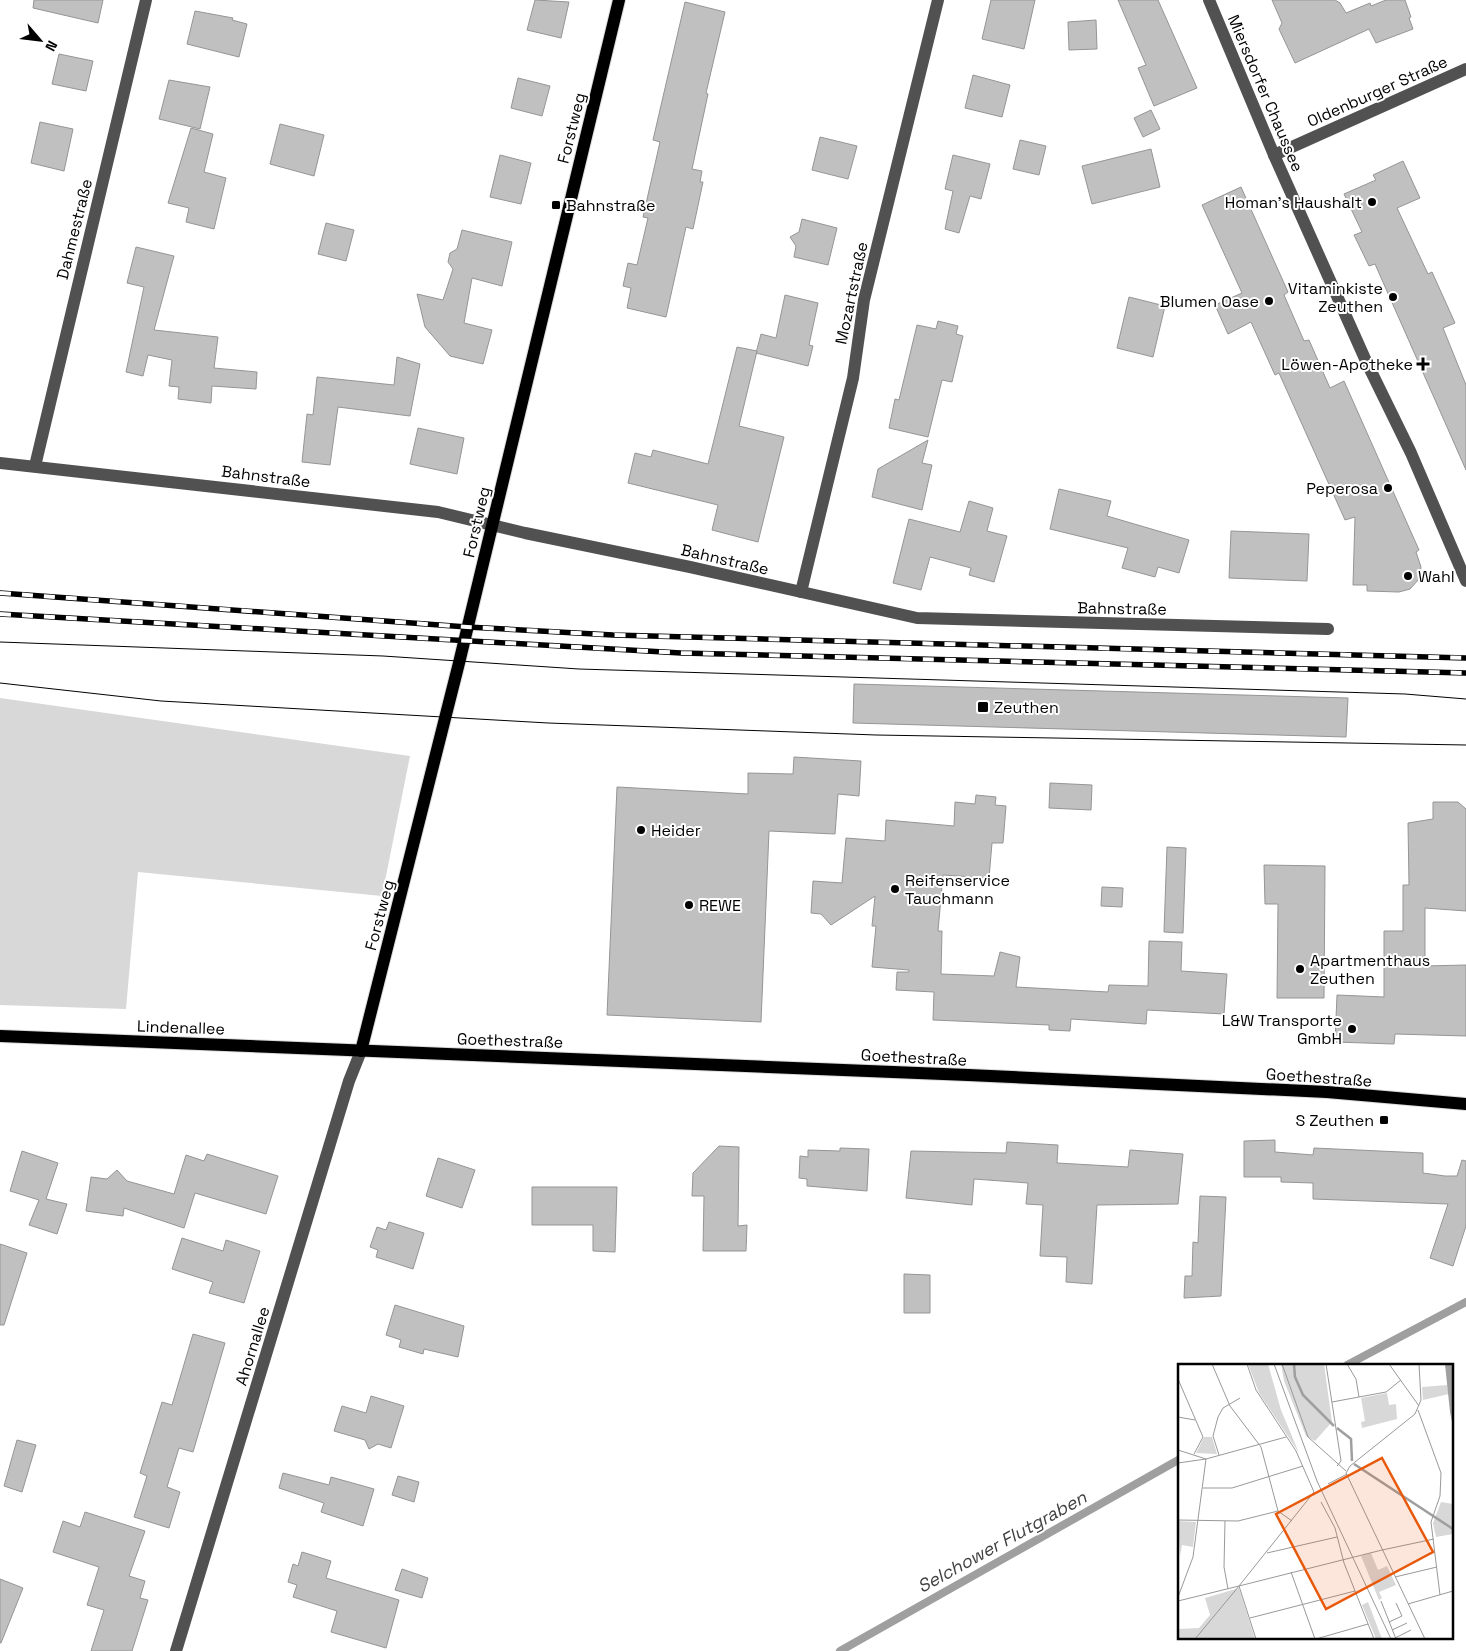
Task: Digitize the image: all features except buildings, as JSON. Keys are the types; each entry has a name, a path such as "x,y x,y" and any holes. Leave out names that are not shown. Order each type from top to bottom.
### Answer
{"main road":[{"name":"Forstweg","path":"361,1050 492,526 619,0"},
{"name":"Lindenallee","path":"0,1036 361,1050"},
{"name":"Goethestraße","path":"361,1050 1320,1092 1466,1104"}],"street":[{"name":"Dahmestraße","path":"35,466 146,0"},
{"name":"Mozartstraße","path":"801,592 853,378 864,300 938,0"},
{"name":"Miersdorfer Chaussee","path":"1209,0 1274,154 1366,361 1411,453 1466,581"},
{"name":"Oldenburger Straße","path":"1274,154 1466,69"},
{"name":"Bahnstraße","path":"0,463 438,512 492,526 690,567 917,618 1328,629"},
{"name":"Ahornallee","path":"176,1651 349,1081 361,1050"}],"shaded area":[{"path":"0,698 410,756 382,896 138,872 126,1009 0,1005"}],"waterway":[{"name":"Selchower Flutgraben","path":"1349,1364 1466,1302"},
{"name":"Selchower Flutgraben","path":"840,1651 1178,1460"}],"tram line":[{"path":"0,642 383,656 579,669 1405,694 1466,699"},
{"path":"0,683 161,701 548,723 876,735 1466,745"}],"railway":[{"path":"0,593 467,627 613,635 1466,658"},
{"path":"0,614 681,653 1466,673"}],"place":[{"name":"Homan's Haushalt","path":"1372,202"},
{"name":"Bahnstraße","path":"556,205"},
{"name":"Vitaminkiste Zeuthen","path":"1393,297"},
{"name":"Blumen Oase","path":"1269,301"},
{"name":"Löwen-Apotheke","path":"1423,364"},
{"name":"Peperosa","path":"1388,488"},
{"name":"Wahl","path":"1408,576"},
{"name":"Zeuthen","path":"983,707"},
{"name":"Heider","path":"641,830"},
{"name":"Reifenservice Tauchmann","path":"895,889"},
{"name":"REWE","path":"689,905"},
{"name":"Apartmenthaus Zeuthen","path":"1300,969"},
{"name":"L&W Transporte GmbH","path":"1352,1029"},
{"name":"S Zeuthen","path":"1384,1120"}]}
